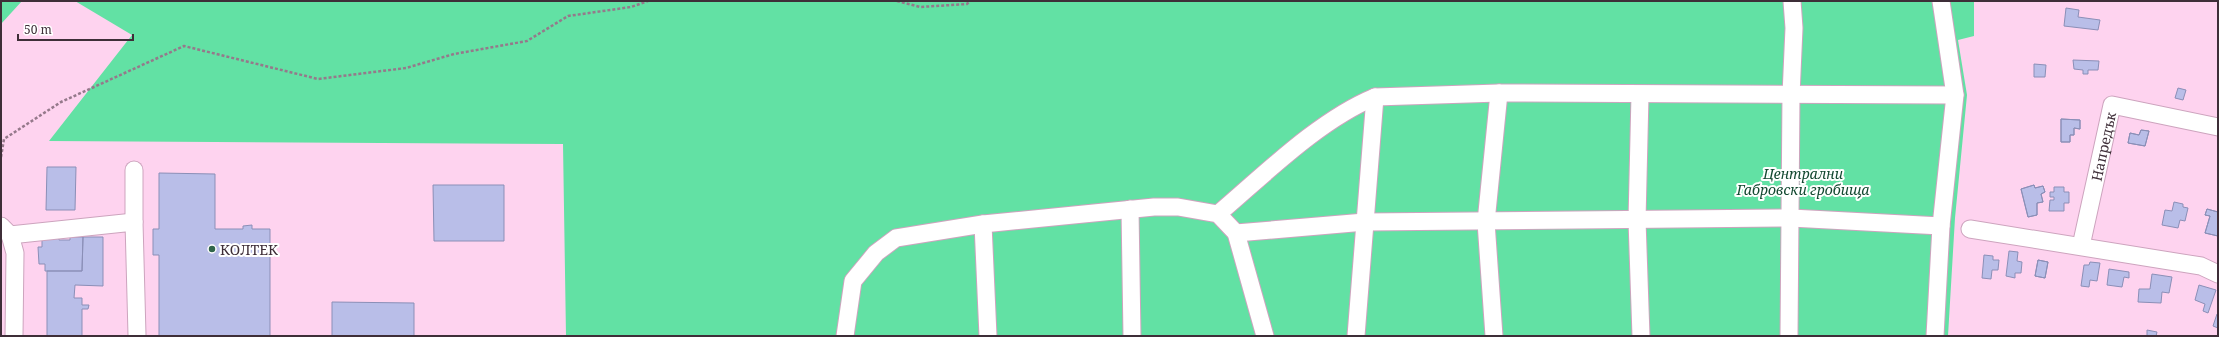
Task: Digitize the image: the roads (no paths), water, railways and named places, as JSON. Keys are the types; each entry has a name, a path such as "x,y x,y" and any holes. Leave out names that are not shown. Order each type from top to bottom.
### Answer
{"lane":[{"path":"1789,336 1791,95 1794,28 1792,1"},
{"path":"1935,336 1941,226 1955,95 1941,1"},
{"path":"1218,214 1327,124 1356,105 1375,97 1499,93 1640,96 1955,95"},
{"path":"1494,336 1486,222 1499,93"},
{"path":"1640,96 1637,220 1641,336"},
{"path":"1356,336 1375,97"},
{"name":"Напредък","path":"2081,246 2112,105 2218,127"},
{"path":"134,170 134,222 138,335"},
{"path":"845,336 853,281 876,253 896,238 984,224 1130,209 1178,207 1218,214 1236,233 1265,336"},
{"path":"1130,209 1132,336"},
{"path":"1236,233 1366,222 1791,218 1941,226"},
{"path":"14,336 15,253 6,230 134,222"},
{"path":"984,224 988,336"},
{"path":"1970,229 2201,266 2218,274"}],"place":[{"name":"КОЛТЕК","path":"212,249"}],"park label":[{"name":"Централни Габровски гробища","path":"1803,182"}]}
